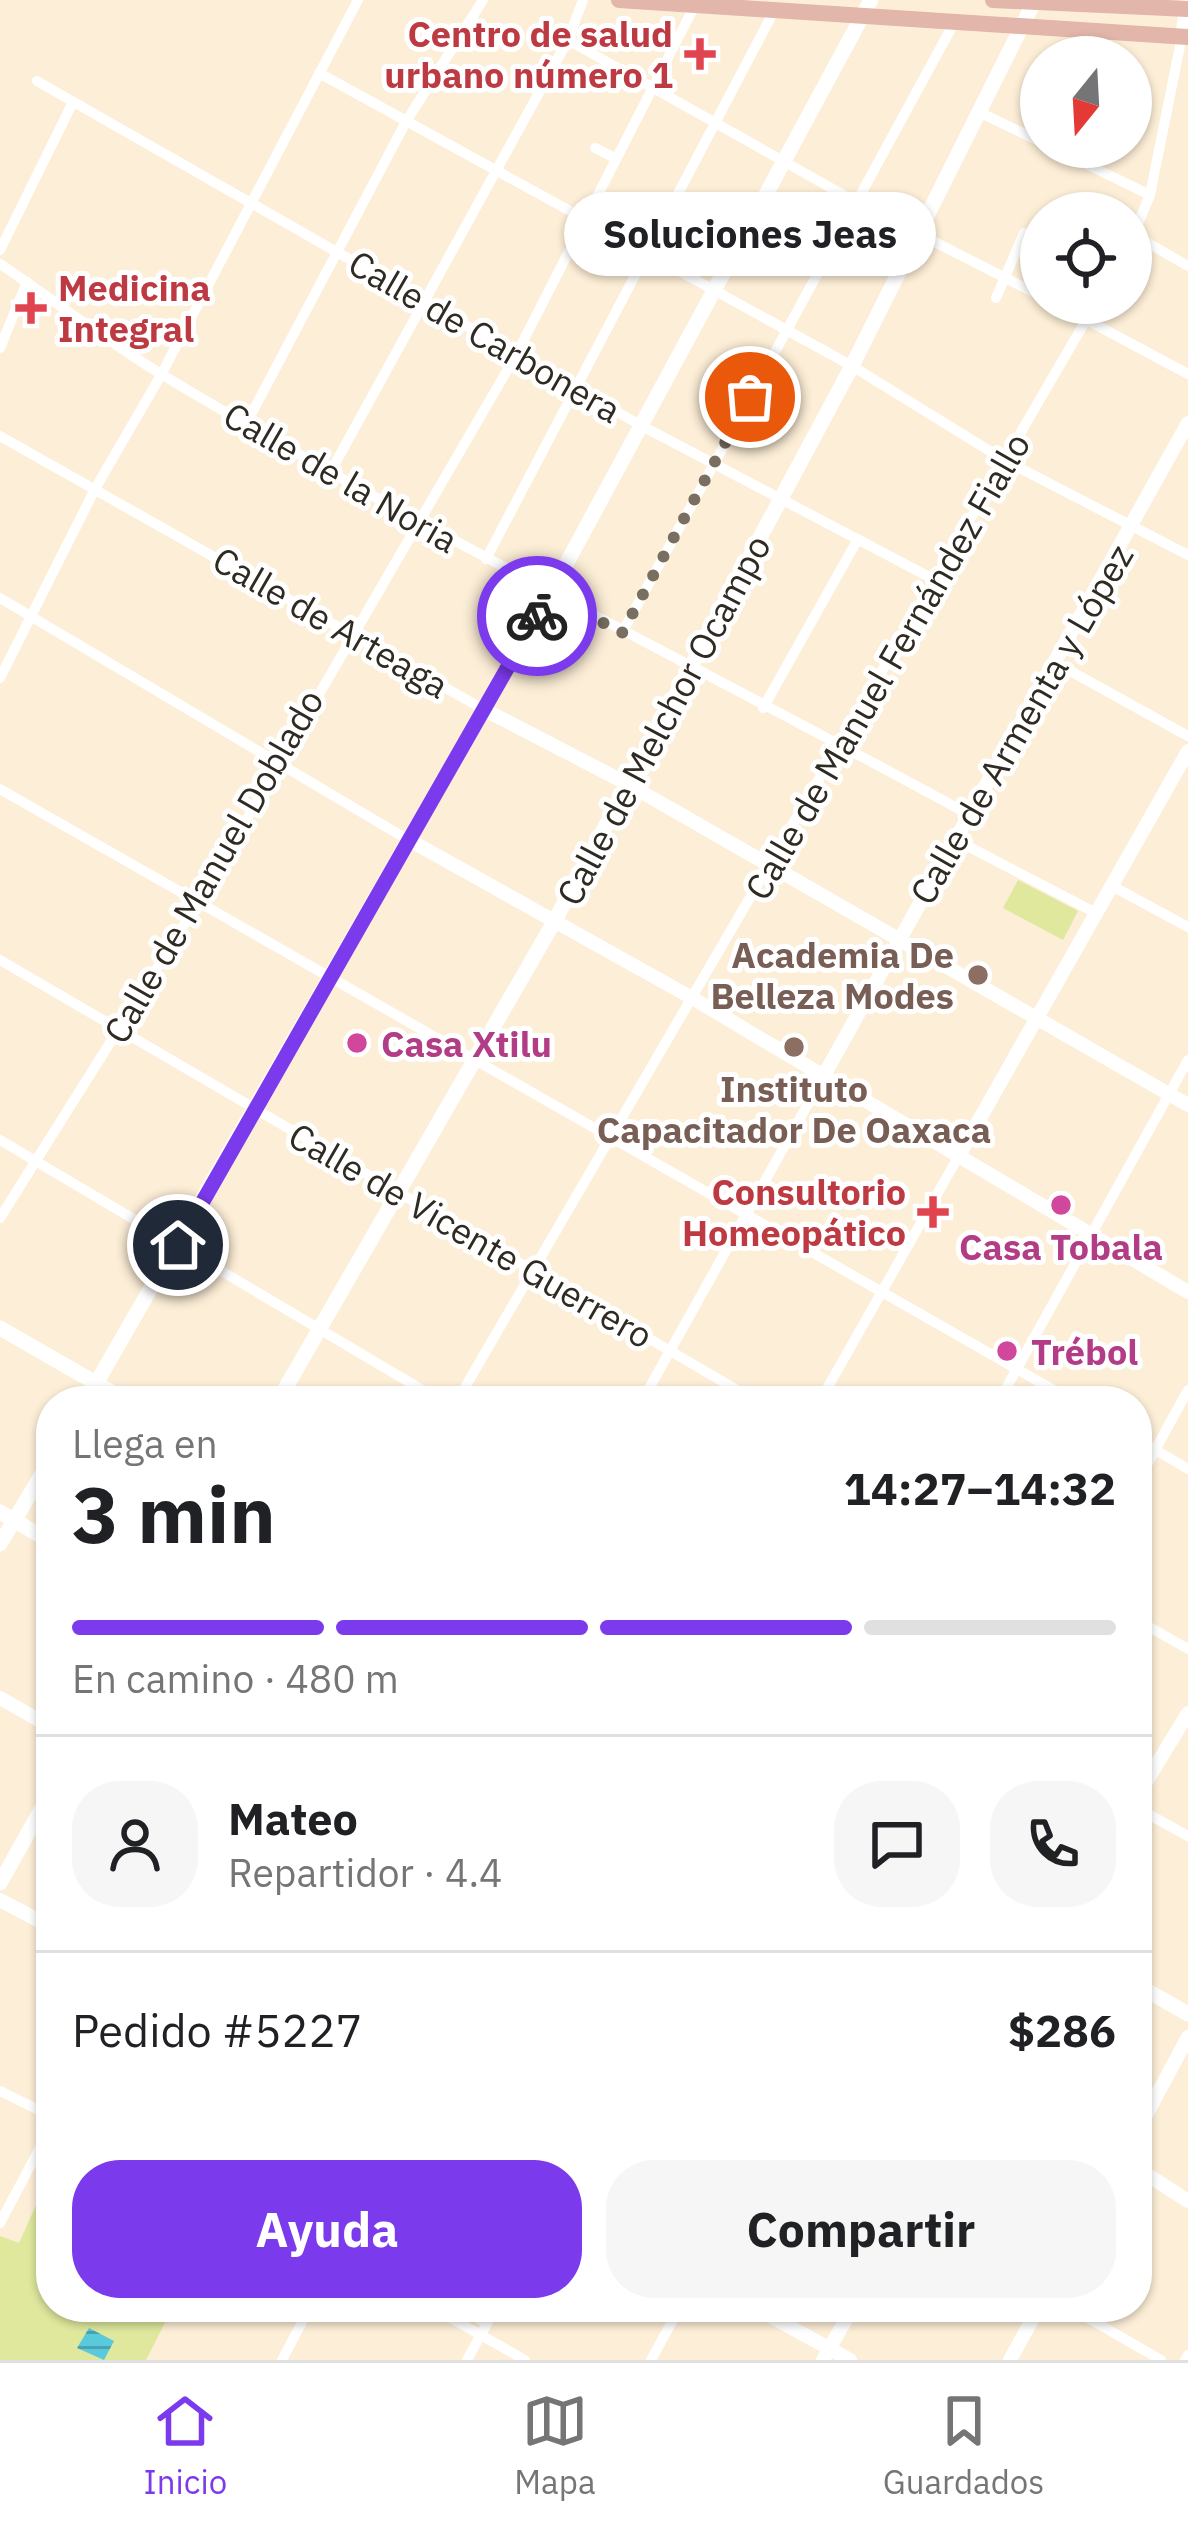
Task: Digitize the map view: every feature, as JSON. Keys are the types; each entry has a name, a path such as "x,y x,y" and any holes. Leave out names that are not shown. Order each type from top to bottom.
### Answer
{"main road":[{"path":"619,0 775,9 866,7 954,23 1185,36"},
{"path":"993,0 1187,6"},
{"name":"Calle de Melchor Ocampo","path":"286,1386 554,922 852,366 1034,2"},
{"path":"94,1386 550,594 866,7"},
{"path":"0,1328 101,1386"},
{"path":"0,1544 7,1516 36,1478"},
{"path":"7,1516 36,1533"},
{"path":"0,1883 36,1819"},
{"path":"1152,1994 1188,2014"}],"street":[{"path":"0,678 94,489 161,375 358,0"},
{"path":"246,424 407,120 483,0"},
{"path":"331,471 494,167 568,40 583,0"},
{"name":"Calle de Manuel Doblado","path":"0,1218 199,901 351,631 515,355 695,5"},
{"path":"1151,192 1185,36 1187,6"},
{"path":"486,560 719,124 775,9"},
{"path":"622,633 954,23"},
{"path":"568,40 856,202 1020,285"},
{"path":"319,73 852,366 1006,461 1188,555"},
{"name":"Calle de Carbonera","path":"37,81 642,426 937,581"},
{"path":"0,250 73,102"},
{"path":"979,112 1020,132"},
{"path":"595,148 615,158"},
{"path":"1094,168 1144,192"},
{"path":"996,298 1020,242"},
{"path":"1152,248 1188,266"},
{"name":"Calle de la Noria","path":"0,264 161,375 246,424 486,560 968,814"},
{"path":"0,348 27,282"},
{"name":"Calle de Manuel Fernández Fiallo","path":"467,1386 1085,324"},
{"path":"1094,324 1188,374"},
{"name":"Calle de Armenta y López","path":"650,1386 1188,423"},
{"name":"Calle de Arteaga","path":"0,436 483,710 626,783 1188,1106"},
{"path":"764,708 858,539"},
{"path":"0,598 411,842 694,999 1188,1292"},
{"path":"1054,662 1188,736"},
{"path":"828,1386 1188,751"},
{"path":"0,789 1048,1386"},
{"path":"954,839 1096,913"},
{"path":"1112,886 1188,927"},
{"name":"Calle de Vicente Guerrero","path":"0,960 730,1386"},
{"path":"1008,1386 1188,1060"},
{"path":"0,1140 416,1386"},
{"path":"1152,1456 1188,1390"},
{"path":"1152,1448 1188,1469"},
{"path":"1152,1629 1188,1649"},
{"path":"0,1698 36,1718"},
{"path":"1152,1772 1188,1713"},
{"path":"1152,1816 1188,1836"},
{"path":"0,1900 36,1919"},
{"path":"1152,2104 1188,2037"},
{"path":"0,2091 36,2109"},
{"path":"0,2223 36,2155"},
{"path":"1152,2178 1188,2201"},
{"path":"282,2360 302,2322"},
{"path":"467,2322 484,2329"},
{"path":"476,2322 525,2360"},
{"path":"466,2360 488,2322"},
{"path":"651,2360 672,2322"},
{"path":"776,2322 826,2355 850,2360"},
{"path":"826,2355 845,2322"},
{"path":"1010,2360 1031,2322"},
{"path":"1095,2322 1161,2360"}],"green space":[{"path":"1018,880 1078,911 1063,940 1003,908"},
{"path":"36,2205 36,2322 165,2322 146,2360 0,2360 0,2236 19,2243"}],"water":[{"path":"89,2328 114,2341 104,2360 77,2348"}],"way so far":[{"path":"537,616 550,594 622,633 750,397"}],"place":[{"name":"Centro de salud urbano número 1","path":"700,54"},
{"name":"Medicina Integral","path":"31,308"},
{"name":"Soluciones Jeas","path":"750,397"},
{"name":"Academia De Belleza Modes","path":"978,975"},
{"name":"Casa Xtilu","path":"357,1043"},
{"name":"Instituto Capacitador De Oaxaca","path":"794,1047"},
{"name":"Casa Tobala","path":"1061,1205"},
{"name":"Consultorio Homeopático","path":"933,1212"},
{"name":"Trébol","path":"1007,1351"}],"route":[{"path":"178,1245 537,616"}]}
